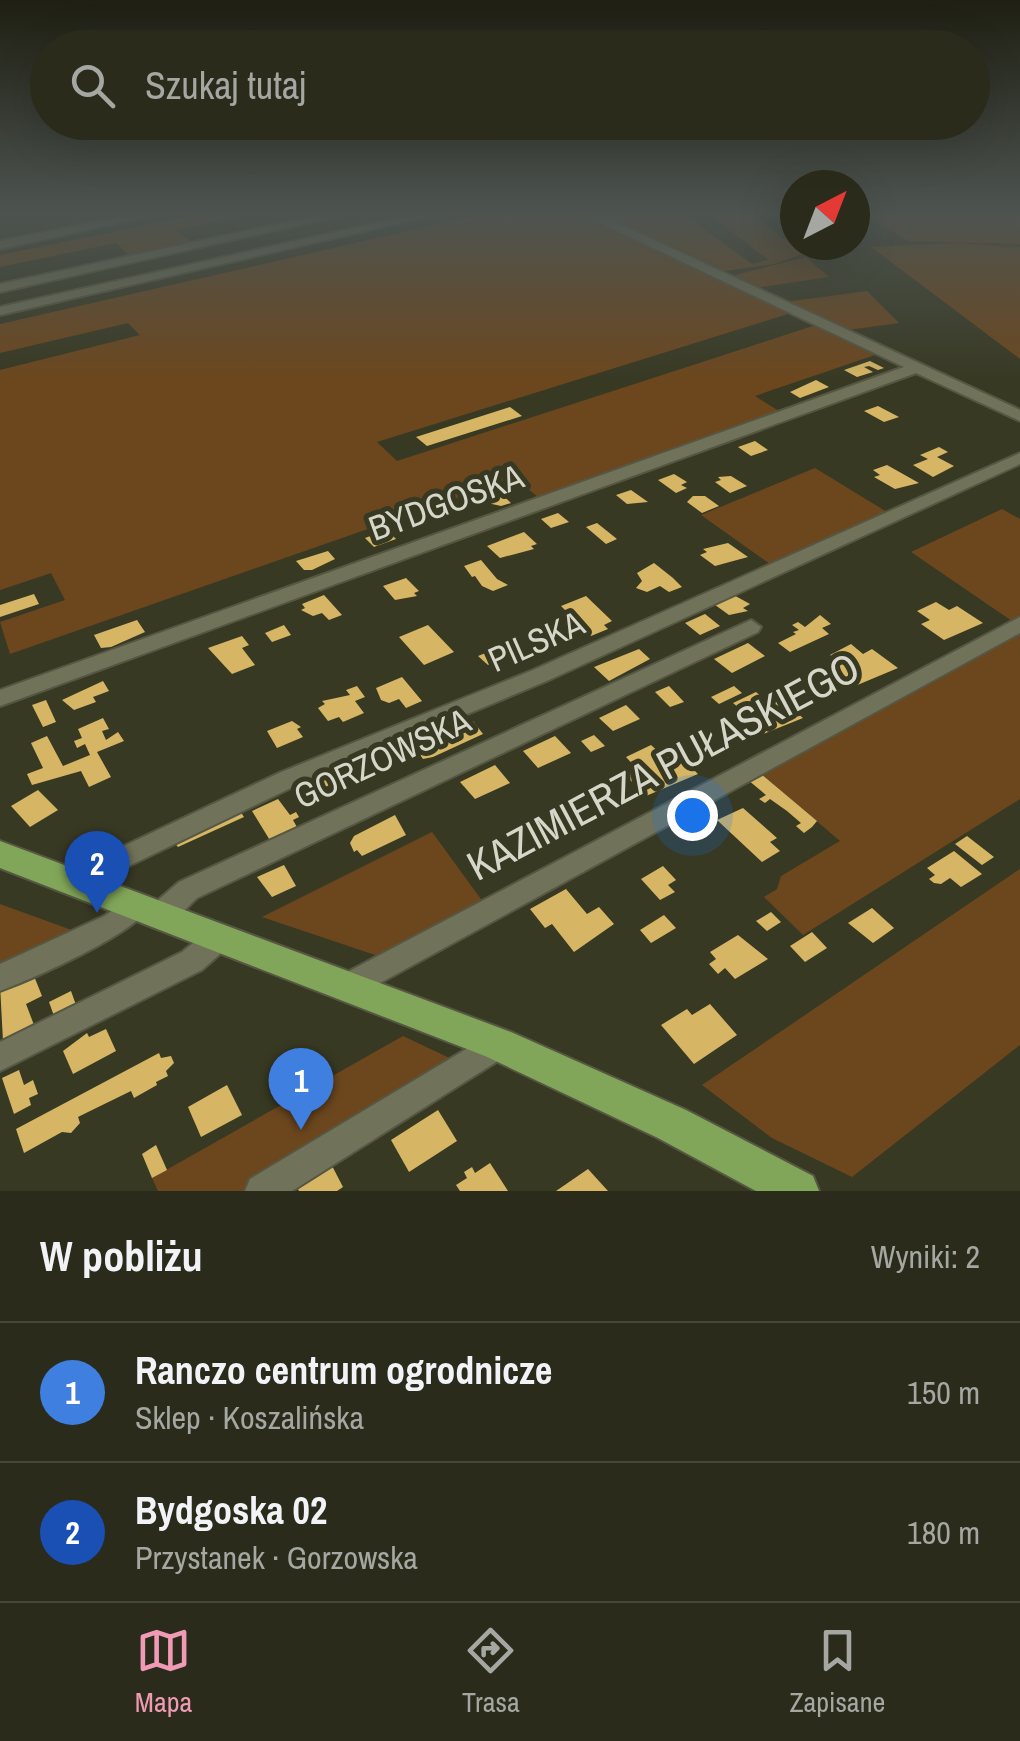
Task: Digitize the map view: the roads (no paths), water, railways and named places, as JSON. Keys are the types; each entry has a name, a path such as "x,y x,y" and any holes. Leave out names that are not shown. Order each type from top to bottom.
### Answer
{"main road":[{"path":"0,854 498,1044 672,1124 798,1191"}],"street":[{"path":"0,288 86,270"},
{"path":"0,311 185,270"},
{"path":"712,270 1020,416"},
{"name":"BYDGOSKA","path":"0,698 915,368"},
{"name":"PILSKA","path":"82,886 101,868 288,780 541,675 1020,458"},
{"name":"KAZIMIERZA PUŁASKIEGO","path":"348,986 1020,624"},
{"name":"GORZOWSKA","path":"0,978 751,627"},
{"path":"0,1057 192,961 219,938"},
{"path":"262,1191 498,1044"}],"place":[{"name":"Bydgoska 02","path":"97,913"},
{"name":"Ranczo centrum ogrodnicze","path":"301,1130"}]}
